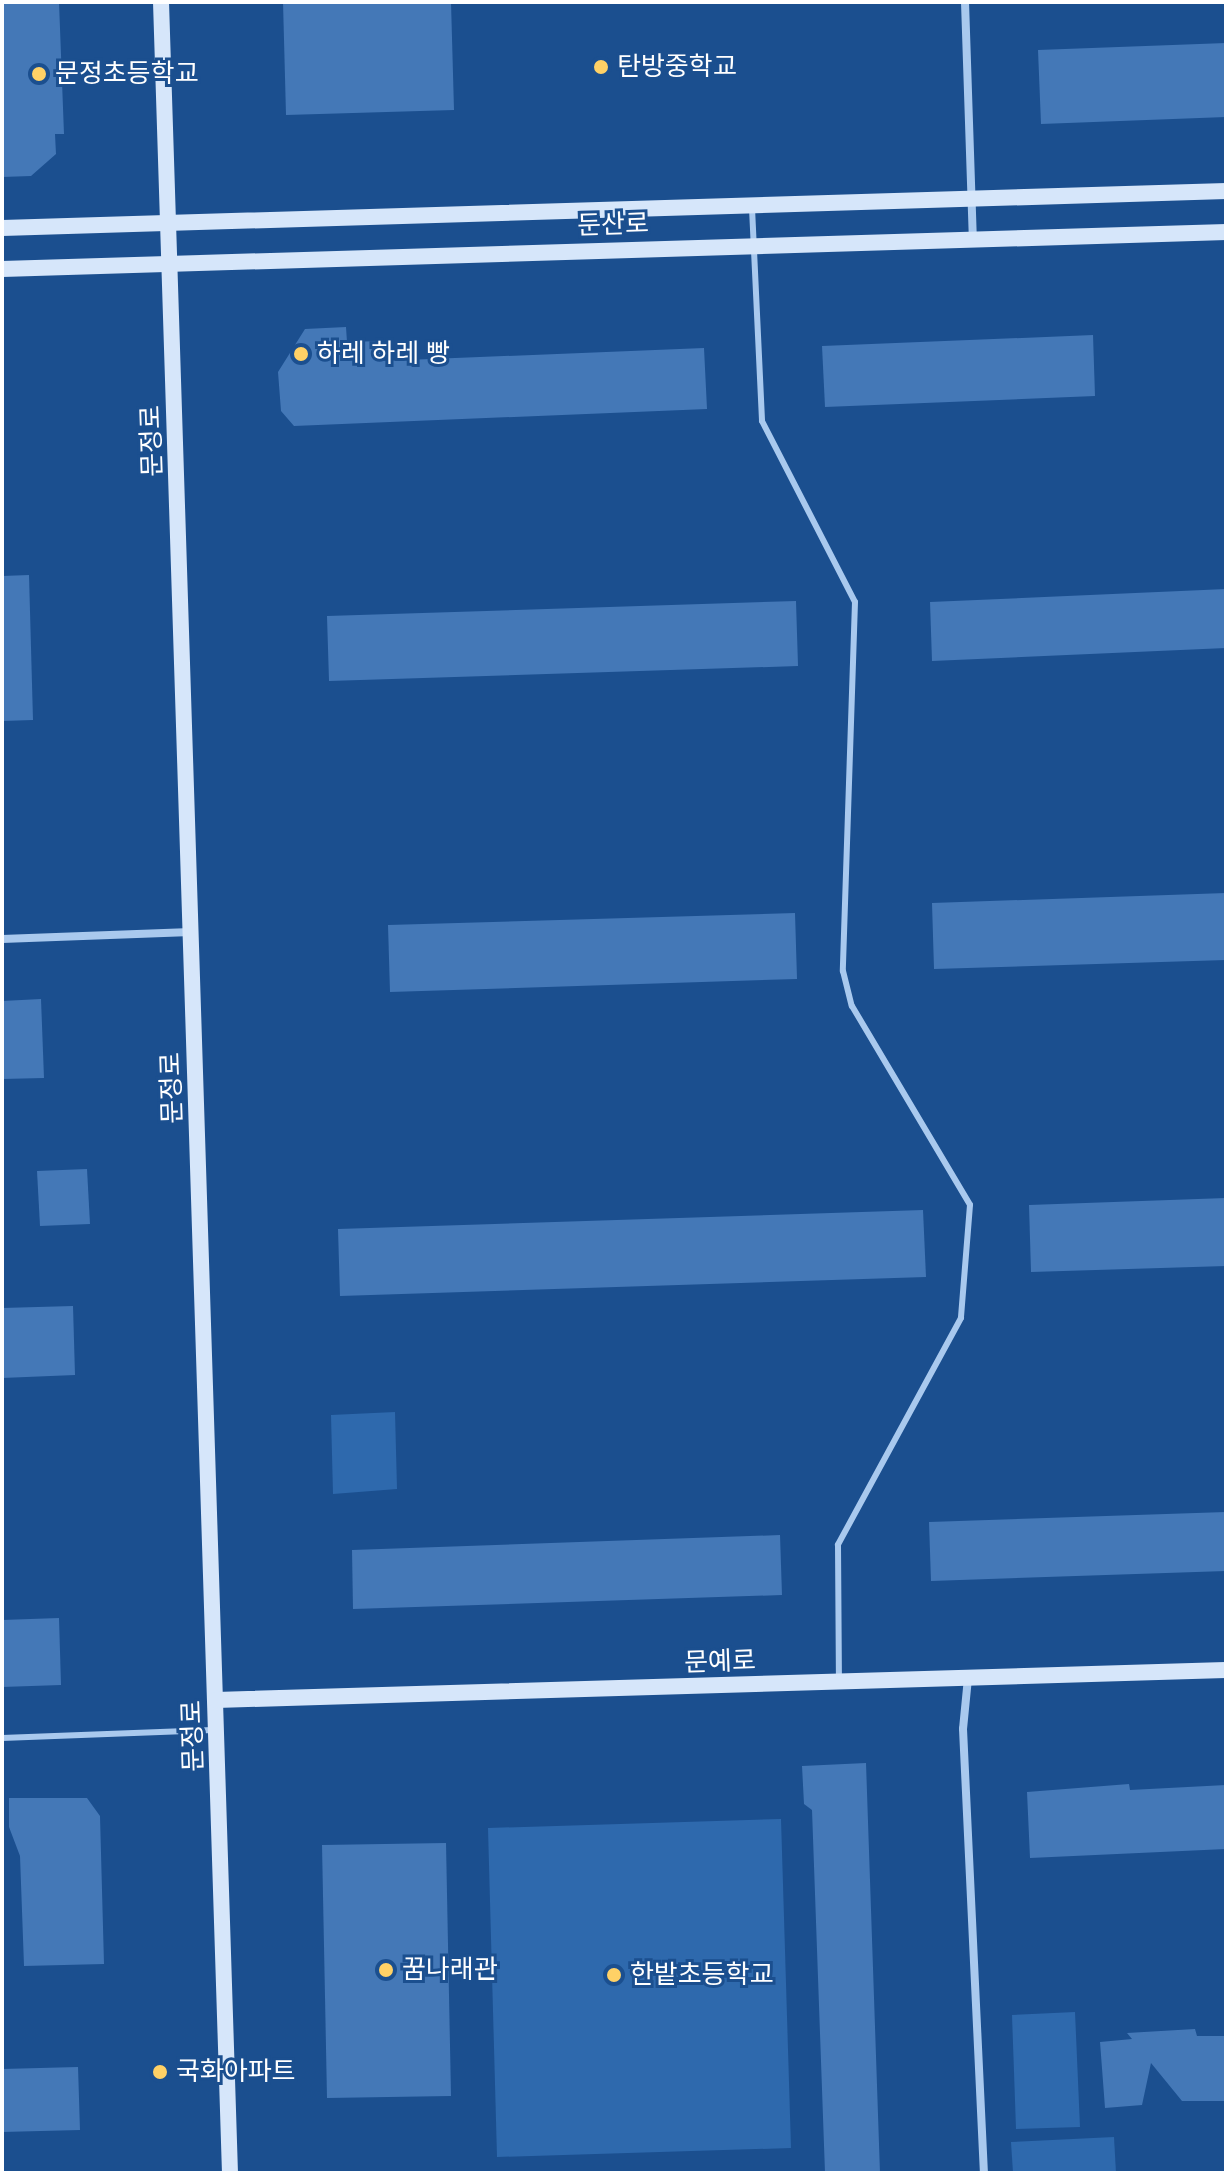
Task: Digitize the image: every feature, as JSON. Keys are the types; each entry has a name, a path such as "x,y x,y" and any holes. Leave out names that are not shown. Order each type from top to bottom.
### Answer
{"main road":[{"name":"문정로","path":"161,2 230,2173"},
{"name":"둔산로","path":"2,228 1226,191"},
{"name":"둔산로","path":"2,269 1226,232"},
{"name":"문예로","path":"216,1700 1226,1670"}],"street":[{"path":"965,2 973,239"},
{"path":"2,939 191,932"},
{"path":"968,1678 963,1729 984,2173"}],"lane":[{"path":"752,205 762,421 855,602 843,971 852,1006 970,1205 971,1218 969,1273 955,1333 854,1504 838,1545 839,1682"},
{"path":"2,1738 216,1730"}],"shaded area":[{"path":"395,1412 397,1489 333,1494 331,1415"},
{"path":"781,1819 791,2148 497,2157 488,1828"},
{"path":"1075,2012 1080,2127 1016,2129 1012,2015"},
{"path":"1114,2137 1116,2173 1013,2173 1011,2142"}],"building":[{"name":"문정초등학교","path":"2,2 59,2 64,134 55,134 56,154 31,176 2,177"},
{"path":"283,2 451,2 454,110 286,115"},
{"path":"1226,43 1226,117 1041,124 1038,50"},
{"path":"346,327 347,342 382,341 382,361 704,348 707,409 294,426 281,411 278,372 305,329"},
{"path":"1093,335 1095,396 825,407 822,346"},
{"path":"29,575 33,720 2,721 2,576"},
{"path":"1226,589 1226,648 932,661 930,602"},
{"path":"796,601 798,666 329,681 327,616"},
{"path":"1226,893 1226,960 934,969 932,903"},
{"path":"795,913 797,979 390,992 388,925"},
{"path":"41,999 44,1078 2,1079 2,1001"},
{"path":"87,1169 90,1224 40,1226 37,1171"},
{"path":"1226,1198 1226,1266 1031,1272 1029,1205"},
{"path":"923,1210 926,1277 340,1296 338,1229"},
{"path":"73,1306 75,1375 2,1378 2,1308"},
{"path":"1226,1512 1226,1571 931,1581 929,1522"},
{"path":"780,1535 782,1595 353,1609 352,1550"},
{"path":"59,1618 61,1685 2,1687 2,1620"},
{"path":"866,1763 880,2173 825,2173 812,1810 804,1804 802,1766"},
{"path":"1129,1784 1130,1790 1226,1785 1226,1849 1030,1858 1027,1792"},
{"path":"9,1798 87,1798 100,1816 104,1964 24,1966 20,1856 9,1827"},
{"name":"꿈나래관","path":"446,1843 451,2096 327,2098 322,1845"},
{"path":"1195,2029 1197,2036 1226,2036 1226,2101 1182,2101 1151,2063 1142,2105 1105,2108 1100,2042 1132,2039 1127,2033"},
{"path":"78,2067 80,2130 2,2132 2,2069"}],"place":[{"name":"탄방중학교","path":"601,67"},
{"name":"문정초등학교","path":"39,74"},
{"name":"하레 하레 빵","path":"301,354"},
{"name":"꿈나래관","path":"386,1970"},
{"name":"한밭초등학교","path":"614,1975"},
{"name":"국화아파트","path":"160,2072"}]}
